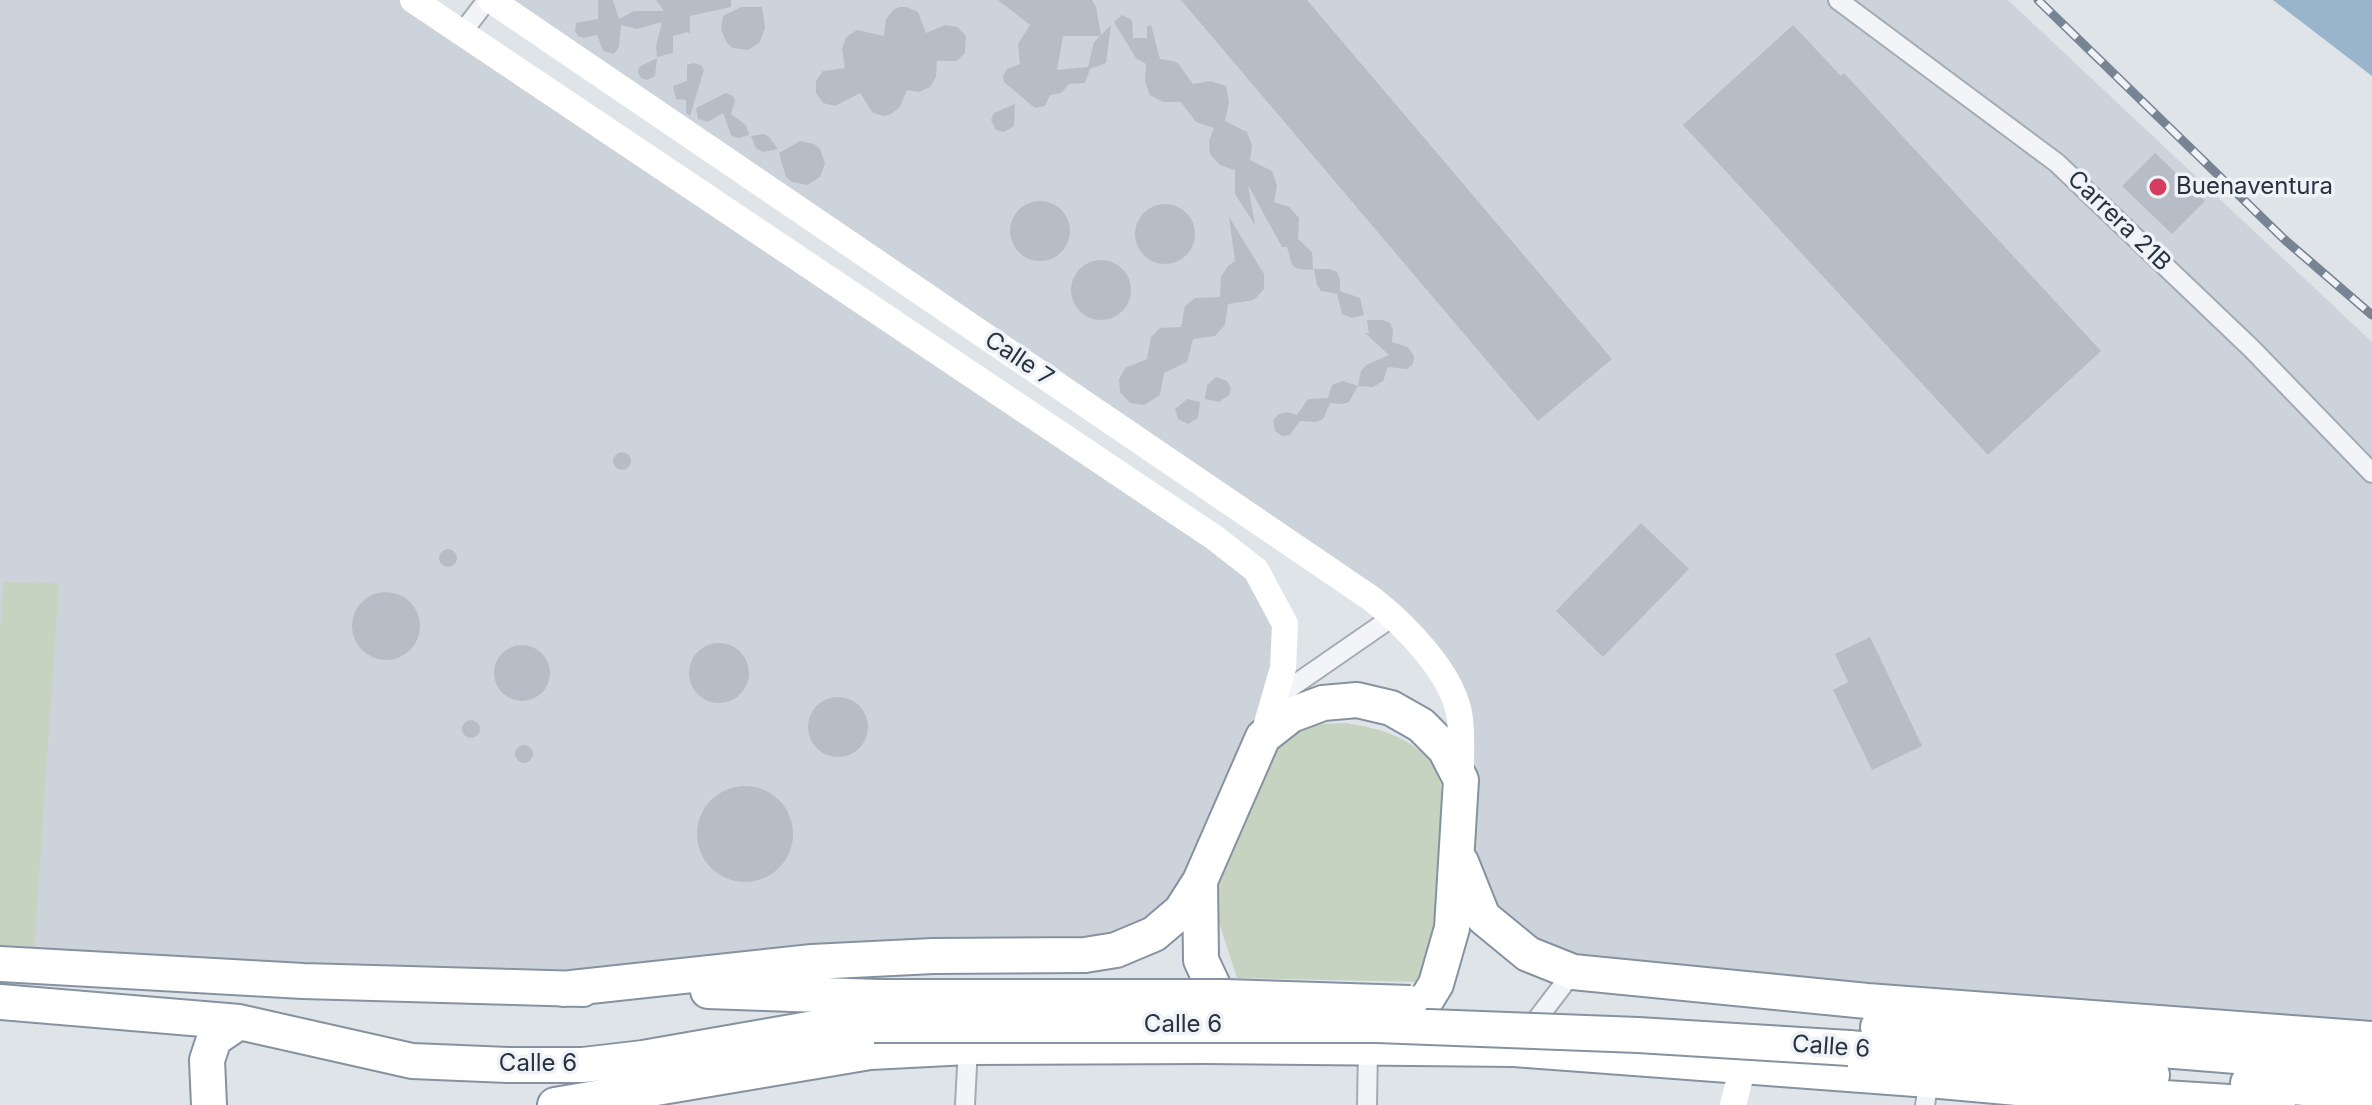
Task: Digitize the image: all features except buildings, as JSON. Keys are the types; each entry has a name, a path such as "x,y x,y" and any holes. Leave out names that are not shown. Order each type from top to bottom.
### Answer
{"highway":[{"path":"562,989 812,962 1102,953 1154,934 1181,911 1200,881 1263,737 1291,715 1323,703 1357,700 1391,708 1421,725 1445,749 1461,780 1452,928 1442,965 1436,984 1383,1048"},
{"path":"1458,857 1483,917 1528,954 1573,972 1867,1001 2372,1039"},
{"path":"1200,881 1201,960 1242,1047"},
{"path":"0,964 0,1009"},
{"name":"Calle 6","path":"0,964 303,981 658,989 876,1011 1607,1033 1850,1037 2372,1067"},
{"name":"Calle 6","path":"0,1002 239,1022 412,1061 583,1065 643,1058 809,1029 876,1011"},
{"path":"209,1105 207,1060 214,1039 239,1022"},
{"name":"Calle 6","path":"1850,1037 2372,1094"},
{"path":"555,1105 870,1052 968,1047 1514,1049 1743,1066 1927,1092 2278,1105"},
{"path":"412,1061 491,1080 602,1096"}],"main road":[{"name":"Calle 7","path":"413,0 1150,495 1256,570 1285,624 1283,668 1263,737"},
{"name":"Calle 7","path":"489,0 1394,616 1441,670 1460,716 1461,780"},
{"path":"1733,1105 1743,1066"}],"street":[{"path":"461,34 489,0"},
{"name":"Carrera 21B","path":"1838,0 2057,163 2252,349 2372,473"},
{"path":"1274,699 1394,616"},
{"path":"1514,1049 1573,972"},
{"path":"965,1105 968,1047"},
{"path":"1367,1105 1383,1048"}],"shaded area":[{"path":"0,0 413,0 1215,538 1285,624 1263,736 1154,934 562,989 0,964"},
{"path":"491,0 2008,0 2372,342 2372,1039 1528,954 1458,857 1460,716 1394,616"}],"green space":[{"path":"4,582 59,583 33,966 0,964 0,628"},
{"path":"1346,723 1397,737 1419,750 1437,770 1443,799 1445,878 1443,924 1435,954 1421,982 1237,978 1212,901 1279,742 1317,724"}],"water":[{"path":"2273,0 2372,0 2372,76"}],"railway":[{"path":"2038,0 2285,240 2372,315"}],"place":[{"name":"Buenaventura","path":"2158,187"}]}
